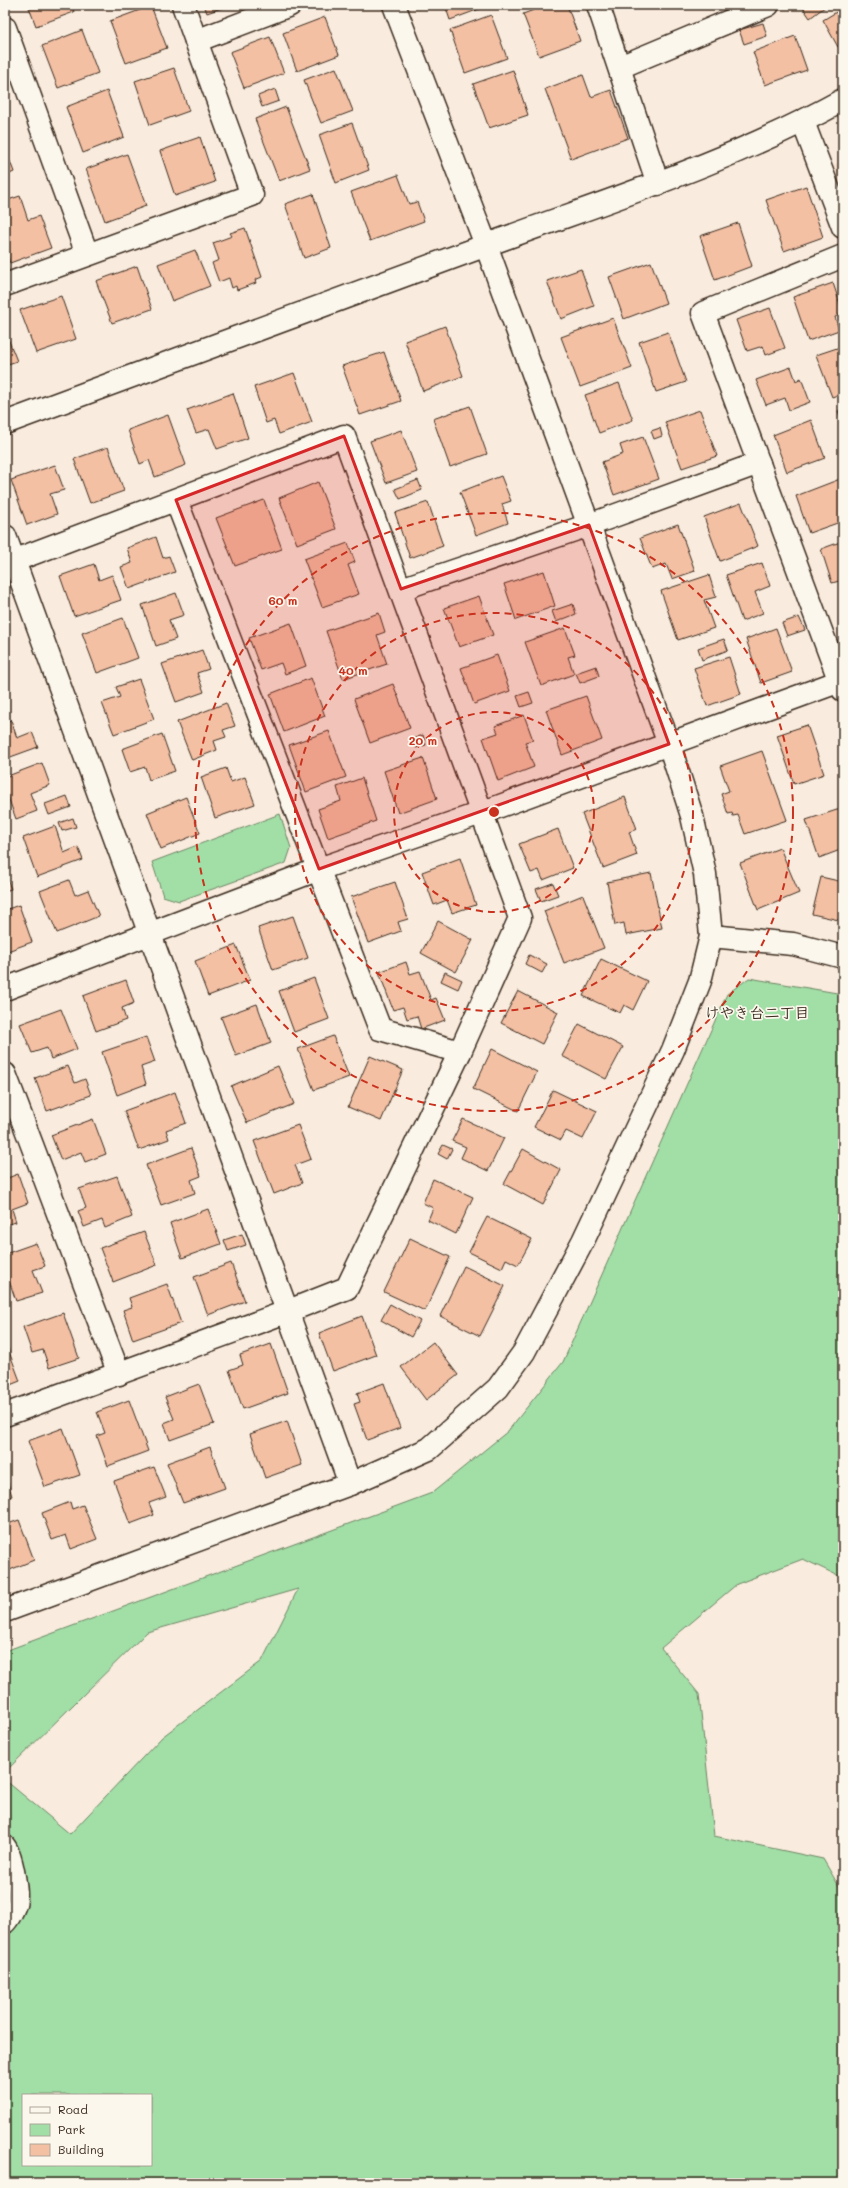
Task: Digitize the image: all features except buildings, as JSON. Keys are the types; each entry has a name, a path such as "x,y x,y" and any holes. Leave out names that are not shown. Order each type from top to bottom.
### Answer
{"street":[{"path":"5,285 252,195 183,5"},
{"path":"196,41 290,5"},
{"path":"5,1611 350,1484 429,1449 498,1388 524,1352 583,1241 673,1050 700,981 711,936 705,874 692,816 669,744 486,245 394,5"},
{"path":"598,5 658,184"},
{"path":"620,67 768,5"},
{"path":"5,28 87,254"},
{"path":"5,423 486,245 658,184 803,122 843,100"},
{"path":"803,122 843,227"},
{"path":"5,989 319,869 482,813 669,744 842,684 703,313 843,256"},
{"path":"5,1415 286,1312 347,1288 460,1052 520,918 344,436 10,562"},
{"path":"401,589 589,525 759,463"},
{"path":"176,500 380,1029 460,1052"},
{"path":"5,536 10,562 150,933 286,1312 350,1484"},
{"path":"711,936 793,944 843,957"},
{"path":"5,1074 119,1374"}],"lane":[{"path":"5,1845 10,1850 16,1879 17,1903 5,1924"}],"highlighted area":[{"path":"344,436 401,589 589,525 669,744 319,869 176,500"}],"shaded area":[{"path":"843,160 843,190 834,165"}],"green space":[{"path":"280,814 291,848 286,863 179,901 163,896 152,862"},
{"path":"749,978 843,994 843,1578 803,1559 737,1584 661,1648 699,1694 714,1836 823,1859 843,1893 843,2183 5,2183 5,1780 70,1834 162,1737 262,1661 298,1589 147,1632 5,1772 5,1651 432,1493 508,1431 563,1362 727,994"}],"district":[{"name":"けやき台二丁目","path":"757,1013"}]}
